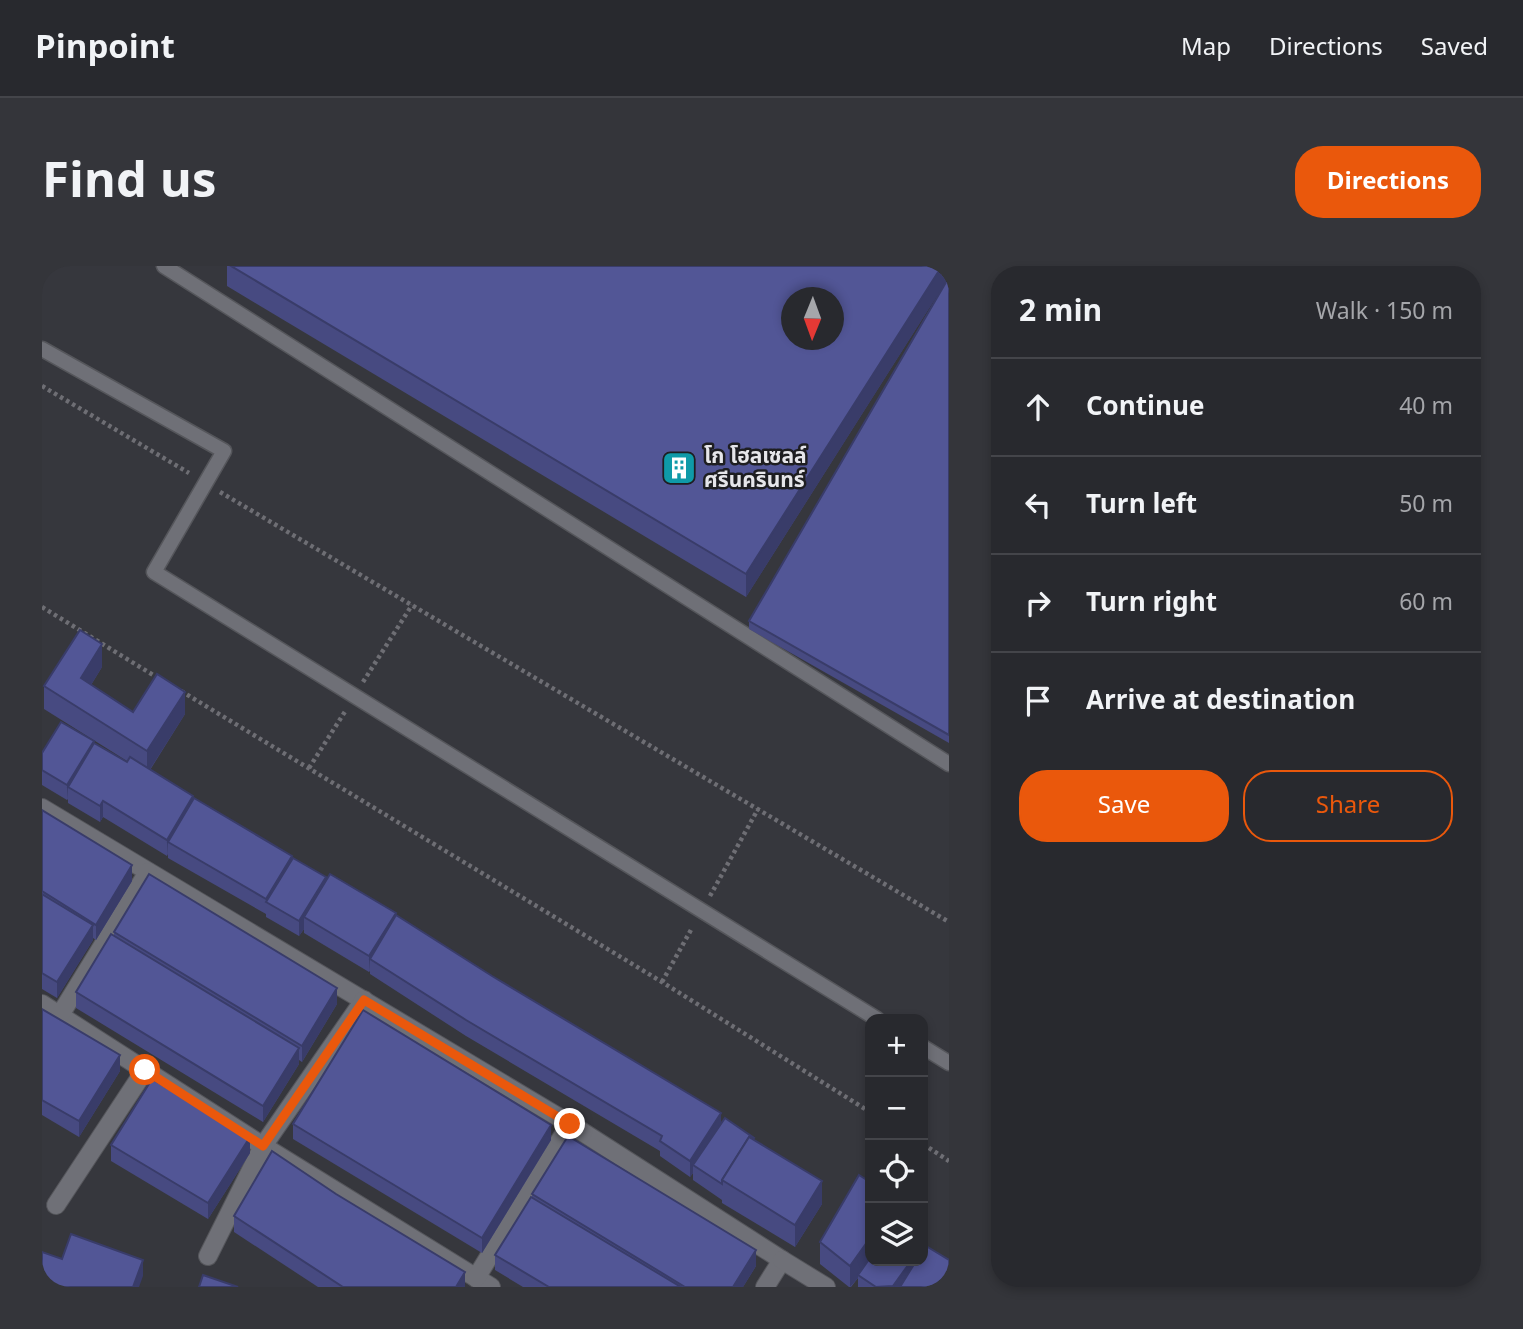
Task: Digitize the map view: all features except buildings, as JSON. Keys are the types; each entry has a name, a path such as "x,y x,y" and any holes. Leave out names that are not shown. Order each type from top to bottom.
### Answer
{"street":[{"path":"42,808 570,1124 826,1287"},
{"path":"60,1015 148,872"},
{"path":"208,1256 263,1146 364,1000"},
{"path":"42,1004 263,1146 483,1282 570,1124"},
{"path":"56,1205 145,1070"},
{"path":"765,1287 782,1260"}],"lane":[{"path":"164,266 949,764"},
{"path":"42,349 224,451 154,572 869,1014"},
{"path":"928,1050 949,1063"}],"path":[{"path":"42,386 197,478"},
{"path":"209,485 949,922"},
{"path":"42,607 662,982 865,1109"},
{"path":"928,1147 949,1161"}],"place":[{"name":"โก โฮลเซลล์ ศรีนครินทร์","path":"679,468"}],"route":[{"path":"145,1070 263,1146 364,1000 570,1124"}]}
